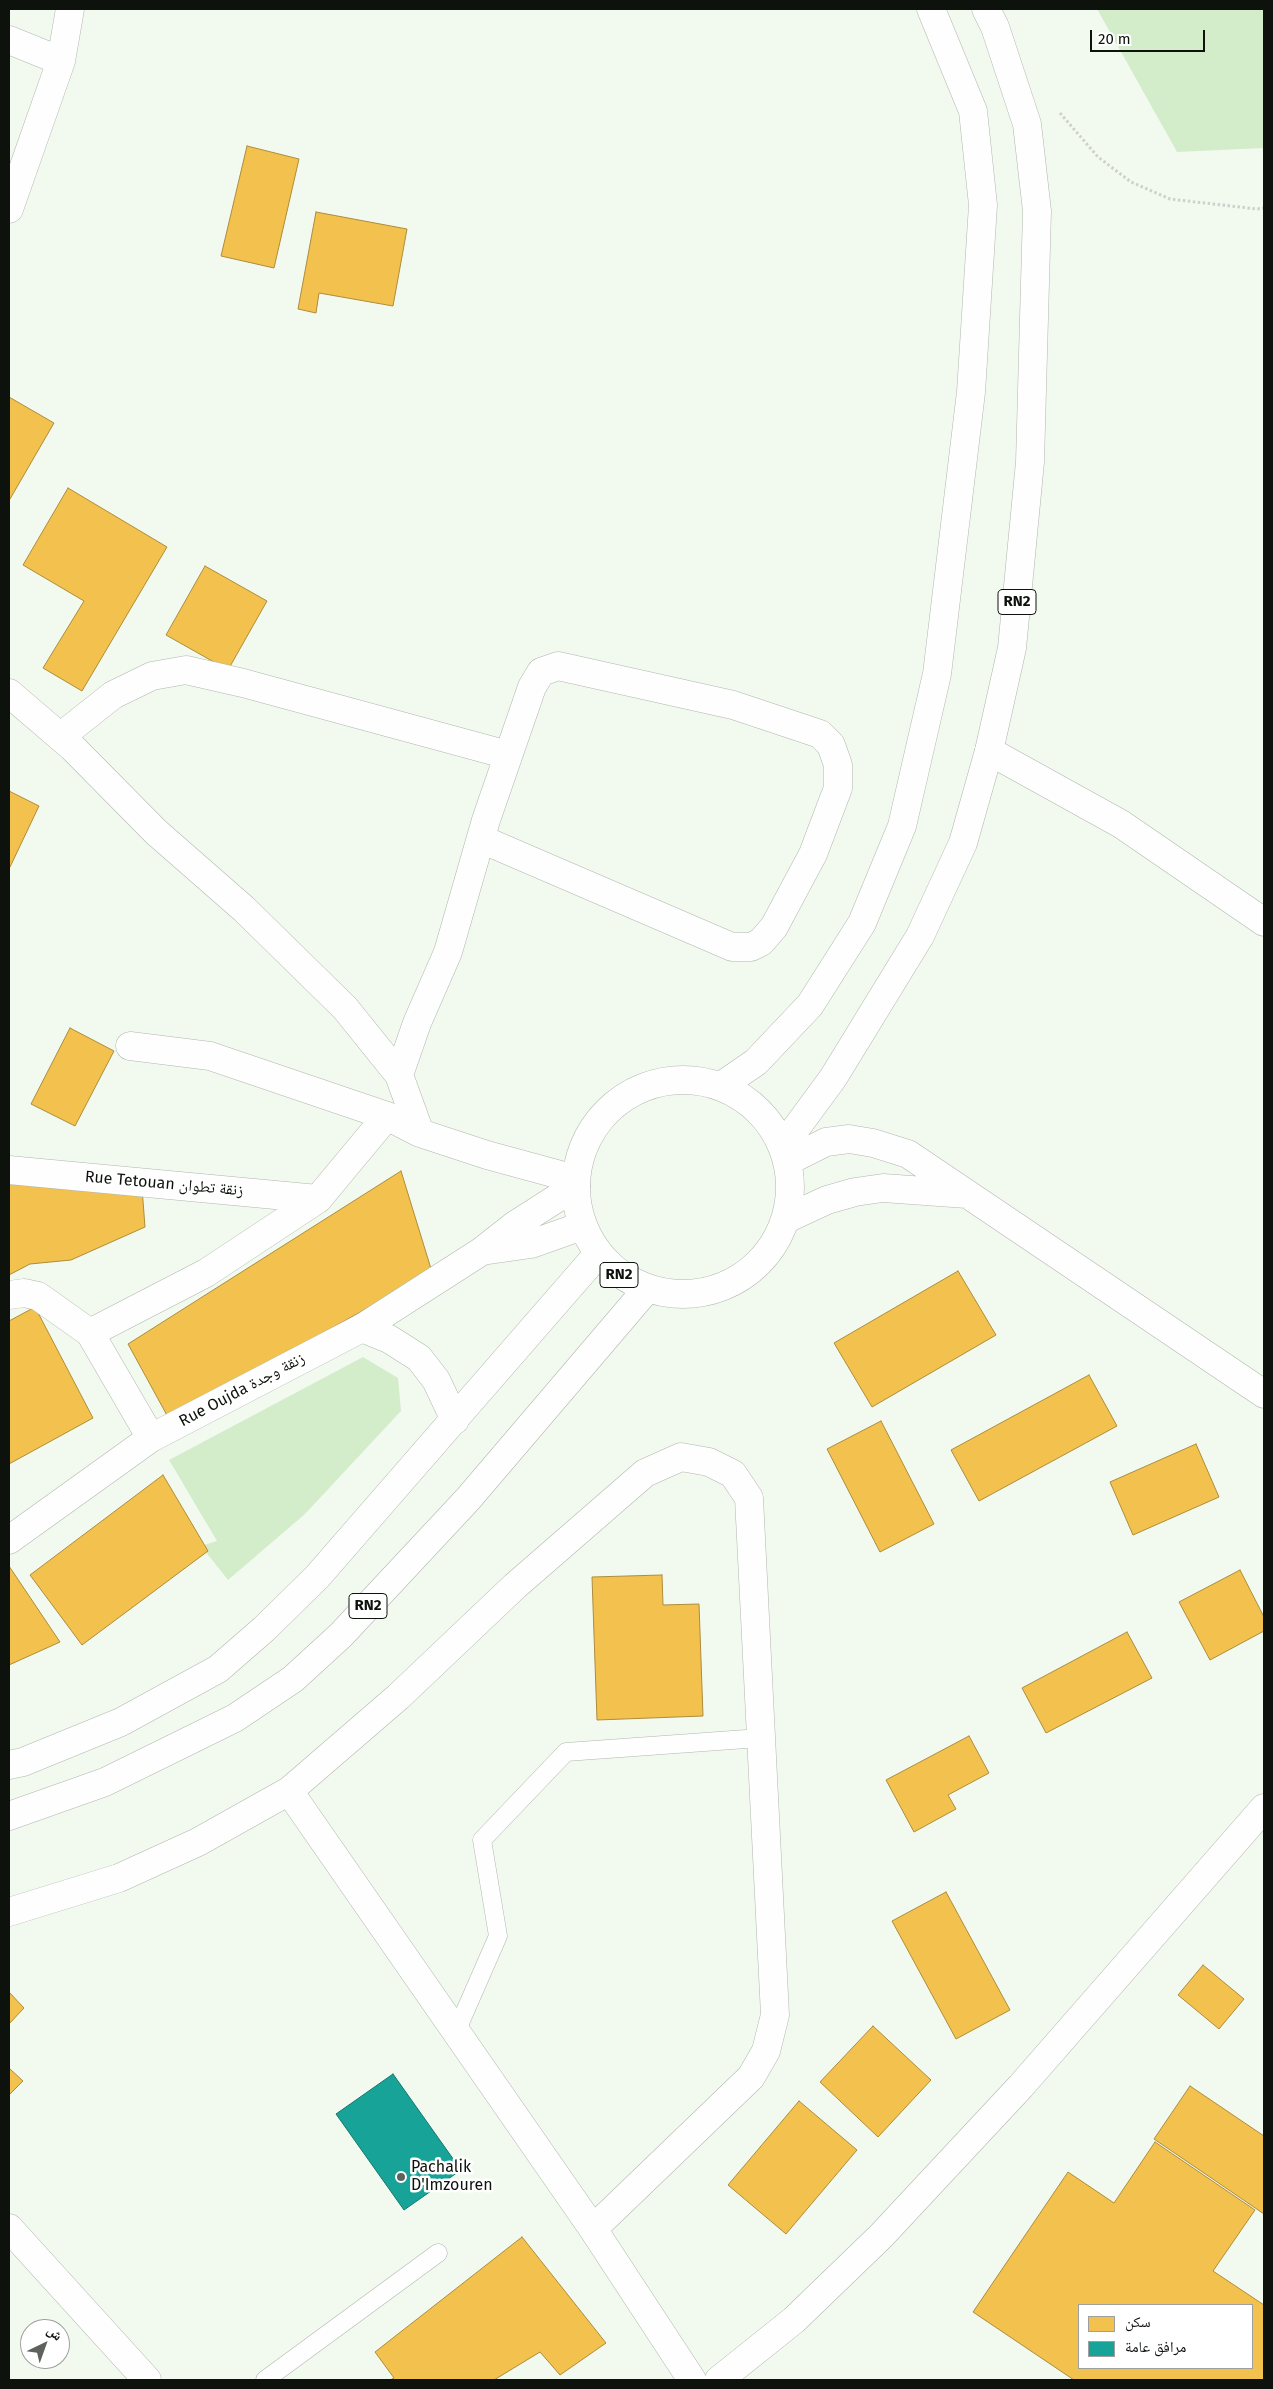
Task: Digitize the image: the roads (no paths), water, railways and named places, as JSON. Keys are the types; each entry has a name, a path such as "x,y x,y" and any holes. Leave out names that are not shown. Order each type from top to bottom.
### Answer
{"main road":[{"path":"9,209 61,61 70,9"},
{"path":"721,1086 756,1062 810,1004 862,923 902,826 937,674 971,392 983,205 974,111 932,9"},
{"name":"RN2","path":"785,1154 920,936 963,843 989,751 1012,648 1030,462 1037,211 1027,124 995,27 986,9"},
{"path":"9,40 61,61"},
{"path":"398,1075 417,1023 448,952 481,839 508,755 532,687 541,672 558,666 733,705 820,734 831,745 838,765 838,788 813,854 778,919 760,942 751,947 732,947 481,839"},
{"path":"60,737 113,695 152,676 186,670 243,683 508,755"},
{"path":"9,693 60,737 156,832 244,909 345,1008 398,1075 420,1133"},
{"path":"989,751 1121,824 1264,922"},
{"path":"130,1046 210,1056 387,1116 420,1133 575,1183"},
{"name":"RN2","path":"688,1080 721,1086 746,1100 768,1121 785,1154 792,1190 786,1219 766,1257 732,1284 689,1296 647,1289 620,1275 598,1254 582,1226 577,1209 575,1183 583,1146 600,1118 625,1096 655,1083 688,1080"},
{"path":"90,1334 206,1273 318,1199 387,1116"},
{"path":"785,1154 826,1142 848,1139 873,1143 908,1154 1264,1394"},
{"name":"Rue Tetouan زنقة تطوان","path":"9,1170 318,1199"},
{"name":"Rue Oujda زنقة وجدة","path":"9,1540 151,1438 362,1328 482,1251 515,1224 575,1183"},
{"path":"786,1219 827,1200 855,1192 883,1188 968,1194"},
{"name":"Rue Oujda زنقة وجدة","path":"482,1251 531,1244 582,1226"},
{"name":"RN2","path":"9,1766 24,1762 121,1722 218,1669 264,1629 316,1577 598,1254"},
{"name":"RN2","path":"9,1816 105,1782 235,1718 293,1679 341,1635 468,1499 647,1289"},
{"path":"9,1295 24,1293 38,1296 90,1334 151,1438"},
{"path":"362,1328 389,1339 419,1358 436,1380 455,1420"},
{"path":"9,1912 119,1878 198,1842 289,1791 398,1696 515,1586 645,1473 681,1457 709,1462 733,1474 749,1498 775,2015 766,2051 751,2077 593,2229"},
{"path":"289,1791 593,2229 692,2380"},
{"path":"719,2380 794,2320 881,2236 1021,2086 1264,1808"},
{"path":"9,2228 147,2380"}],"lane":[{"path":"456,2032 498,1936 482,1840 566,1752 760,1738"},
{"path":"265,2380 438,2253"}],"place":[{"name":"Pachalik D'Imzouren","path":"401,2177"}]}
